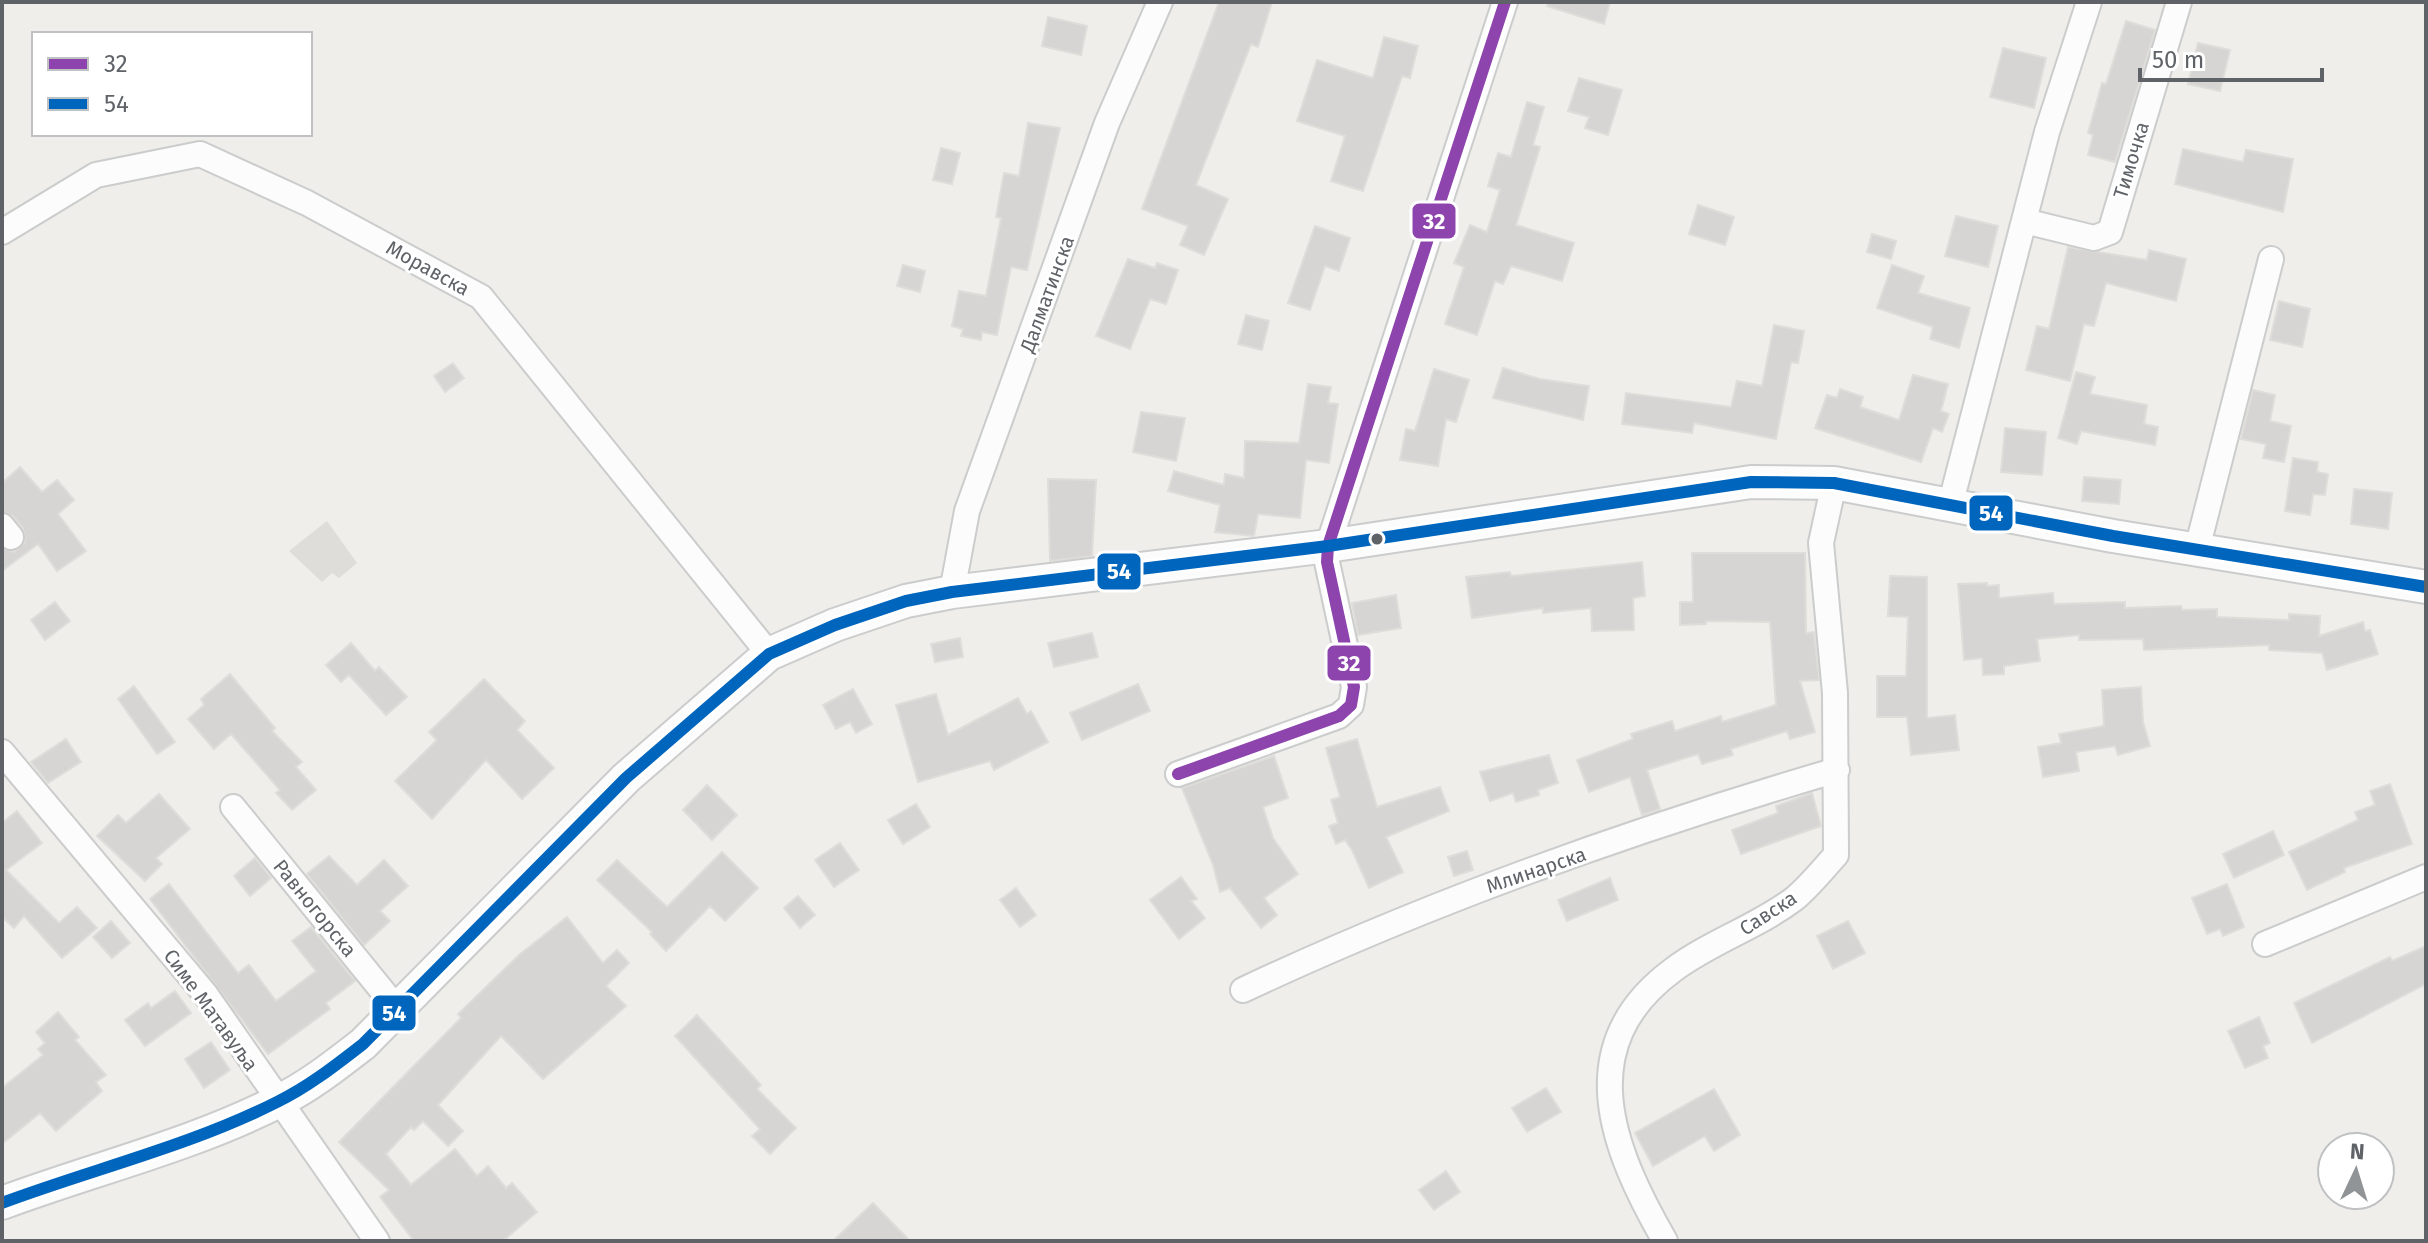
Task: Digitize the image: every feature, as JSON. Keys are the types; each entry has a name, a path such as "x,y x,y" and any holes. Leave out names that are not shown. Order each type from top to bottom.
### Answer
{"street":[{"name":"Далматинска","path":"952,592 972,498 1107,123 1160,2"},
{"path":"1178,774 1339,716 1351,705 1354,687 1327,562 1328,546 1505,2"},
{"path":"1951,502 2047,132 2089,2"},
{"name":"Тимочка","path":"2024,221 2094,238 2110,232 2179,2"},
{"name":"Моравска","path":"2,232 96,175 200,154 307,203 481,297 769,654"},
{"path":"2197,549 2271,259"},
{"path":"2,1203 201,1133 277,1102 363,1044 626,778 769,654 906,601 952,592 1328,546 1751,482 1834,483 2426,587"},
{"name":"Савска","path":"1665,1241 1626,1168 1612,1125 1608,1100 1614,1047 1623,1022 1645,993 1674,968 1795,898 1836,855 1837,770 1821,543 1834,483"},
{"name":"Симе Матавуља","path":"2,752 206,995 277,1102 377,1241"},
{"name":"Млинарска","path":"1243,990 1434,906 1738,799 1837,770"},
{"name":"Равногорска","path":"233,807 398,1010"},
{"path":"2265,944 2426,877"}],"shaded area":[{"path":"327,521 357,563 339,578 332,573 322,582 289,551"}],"building":[{"path":"1219,2 1272,2 1258,47 1251,44 1196,185 1228,199 1204,255 1180,245 1188,226 1142,209"},
{"path":"1548,2 1610,2 1604,24 1547,6"},
{"path":"1048,17 1087,26 1081,55 1042,46"},
{"path":"2126,21 2155,30 2115,162 2088,155 2093,135 2088,133 2102,83 2106,84"},
{"path":"1384,37 1418,46 1410,78 1402,76 1363,191 1331,181 1345,136 1297,121 1317,60 1373,78"},
{"path":"2198,43 2230,50 2220,91 2188,84"},
{"path":"2003,48 2046,58 2034,108 1990,97"},
{"path":"1579,78 1622,90 1608,135 1585,128 1589,117 1568,111"},
{"path":"1527,102 1544,107 1533,145 1540,147 1516,225 1574,243 1562,281 1511,266 1503,284 1495,281 1477,335 1445,324 1464,267 1454,263 1470,225 1487,232 1500,190 1488,186 1498,153 1511,157"},
{"path":"1028,123 1060,128 1027,270 1011,267 997,335 982,332 981,340 961,336 963,329 952,326 959,291 986,296 1001,218 996,217 1004,173 1019,176"},
{"path":"941,148 960,153 952,184 933,180"},
{"path":"2183,149 2243,162 2246,150 2293,159 2283,212 2175,184"},
{"path":"1698,205 1734,217 1725,245 1689,234"},
{"path":"1956,216 1998,226 1988,267 1945,256"},
{"path":"1315,226 1350,238 1339,271 1325,266 1310,310 1288,303"},
{"path":"1872,234 1896,241 1891,259 1867,252"},
{"path":"2068,247 2147,260 2149,250 2186,259 2176,301 2106,283 2094,326 2084,324 2070,381 2026,370 2037,326 2049,329"},
{"path":"1128,259 1155,268 1157,263 1178,270 1166,304 1150,299 1130,349 1096,336"},
{"path":"903,265 925,271 920,292 897,286"},
{"path":"1892,265 1924,276 1918,293 1970,308 1959,348 1930,339 1933,327 1877,308"},
{"path":"2279,301 2310,309 2302,347 2270,340"},
{"path":"1246,315 1269,321 1262,350 1238,344"},
{"path":"1774,325 1804,331 1798,363 1791,362 1776,439 1694,423 1692,433 1622,424 1626,393 1731,407 1737,381 1762,386"},
{"path":"453,363 464,378 445,392 434,376"},
{"path":"1503,368 1540,379 1589,386 1583,420 1493,398"},
{"path":"1434,369 1469,380 1456,422 1446,419 1438,466 1400,460 1406,429 1415,431"},
{"path":"2076,372 2095,377 2090,394 2147,405 2144,424 2158,427 2155,445 2081,431 2077,444 2058,438"},
{"path":"1913,375 1948,384 1941,411 1949,414 1942,432 1933,428 1921,462 1815,428 1827,395 1837,398 1840,389 1863,397 1860,407 1899,420"},
{"path":"1308,384 1331,387 1328,403 1338,404 1329,463 1306,460 1300,518 1258,514 1254,536 1215,532 1220,505 1168,491 1174,471 1224,485 1225,474 1244,478 1245,441 1299,443"},
{"path":"2253,390 2275,395 2270,421 2291,426 2284,462 2263,458 2266,444 2241,439"},
{"path":"1141,412 1185,418 1176,461 1133,452"},
{"path":"2005,428 2046,432 2042,475 2001,472"},
{"path":"2293,458 2318,462 2317,472 2328,474 2325,495 2313,494 2310,515 2285,511"},
{"path":"20,467 42,492 57,480 74,500 58,514 86,551 57,571 38,544 2,571 2,548 14,552 25,542 23,528 13,516 2,511 2,483"},
{"path":"2084,477 2121,480 2119,504 2082,501"},
{"path":"1048,479 1096,480 1092,556 1050,561"},
{"path":"2354,489 2392,493 2388,529 2351,524"},
{"path":"1692,553 1805,553 1806,633 1814,632 1819,680 1800,681 1815,732 1790,739 1787,731 1731,749 1733,755 1702,764 1698,754 1647,770 1660,809 1642,815 1630,777 1589,792 1577,760 1633,739 1631,734 1672,721 1675,731 1721,716 1722,722 1776,705 1770,622 1706,621 1706,624 1680,625 1680,602 1693,602"},
{"path":"1642,562 1645,596 1633,598 1634,630 1592,631 1591,608 1543,613 1543,608 1472,618 1466,577 1510,572 1511,576"},
{"path":"1890,576 1927,577 1927,718 1955,715 1959,750 1911,755 1907,717 1877,717 1877,676 1906,676 1908,617 1888,616"},
{"path":"1987,583 1987,586 1999,585 1999,598 2053,593 2054,604 2125,602 2125,608 2181,606 2182,610 2217,609 2217,617 2289,620 2289,614 2320,616 2319,636 2363,622 2365,631 2370,630 2378,654 2327,670 2322,653 2269,650 2269,645 2144,650 2143,639 2079,640 2079,635 2037,639 2040,661 2004,666 2004,674 1983,675 1982,658 1964,660 1958,584"},
{"path":"1396,595 1401,628 1358,635 1352,603"},
{"path":"55,602 70,621 45,640 31,620"},
{"path":"1092,633 1098,657 1054,667 1048,643"},
{"path":"960,638 963,657 935,662 931,644"},
{"path":"351,643 375,671 379,667 407,697 386,715 349,675 341,682 326,665"},
{"path":"230,674 275,728 272,731 302,762 296,767 316,790 292,810 276,793 280,790 231,734 214,749 188,719 204,705 201,699"},
{"path":"484,679 525,721 517,730 554,768 522,799 486,760 432,819 395,781 437,740 429,732"},
{"path":"1138,684 1150,711 1082,740 1070,713"},
{"path":"134,686 175,742 157,754 118,699"},
{"path":"2141,687 2143,722 2150,746 2118,755 2115,746 2076,752 2079,771 2043,777 2038,747 2061,743 2059,734 2104,726 2102,690"},
{"path":"853,689 872,724 856,733 850,722 836,729 823,705"},
{"path":"936,694 948,735 1018,698 1027,714 1031,711 1048,742 994,770 990,761 918,782 896,705"},
{"path":"66,739 81,762 48,783 31,762"},
{"path":"1357,739 1377,807 1440,787 1449,811 1386,837 1403,872 1369,888 1352,850 1345,840 1336,844 1329,826 1338,823 1331,800 1340,797 1326,748"},
{"path":"1549,755 1558,783 1538,790 1539,795 1516,802 1513,793 1490,801 1480,772"},
{"path":"1274,756 1288,798 1263,807 1273,838 1298,874 1264,898 1277,915 1261,928 1230,888 1220,892 1213,865 1182,788"},
{"path":"2390,784 2412,844 2344,868 2345,872 2307,890 2289,852 2358,820 2355,812 2375,805 2370,791"},
{"path":"707,785 737,815 712,840 683,810"},
{"path":"1812,793 1821,826 1741,854 1732,830 1778,813 1776,806"},
{"path":"159,794 190,829 156,858 162,864 145,881 97,836 118,815 126,823"},
{"path":"916,804 930,827 903,844 888,820"},
{"path":"17,811 42,843 6,870 59,923 77,907 97,928 62,958 24,916 14,928 2,917 2,823"},
{"path":"2273,831 2284,855 2234,878 2223,854"},
{"path":"840,843 859,870 834,887 815,860"},
{"path":"1467,851 1473,870 1454,876 1448,857"},
{"path":"722,852 758,888 725,921 710,906 666,951 650,934 652,932 597,880 617,860 667,907"},
{"path":"329,856 357,885 384,860 408,886 380,911 390,921 364,945 307,874"},
{"path":"255,858 271,878 250,896 234,876"},
{"path":"1181,877 1197,899 1191,901 1205,918 1179,939 1150,900"},
{"path":"1610,878 1618,900 1567,921 1558,900"},
{"path":"169,884 238,973 249,965 276,1001 316,971 292,941 311,927 355,981 326,1003 330,1009 268,1054 150,899"},
{"path":"2227,884 2244,927 2223,936 2220,929 2207,934 2192,898"},
{"path":"1016,888 1036,915 1020,927 1000,900"},
{"path":"798,896 815,915 800,928 784,908"},
{"path":"567,917 603,963 617,950 629,963 606,986 626,1006 543,1079 501,1036 438,1105 463,1131 448,1146 423,1121 414,1130 411,1127 386,1154 411,1185 455,1149 477,1176 488,1166 506,1188 512,1183 537,1212 503,1241 414,1241 380,1197 389,1190 339,1142 461,1018 458,1014 519,955"},
{"path":"111,921 130,943 112,958 93,937"},
{"path":"1848,921 1865,953 1833,969 1817,936"},
{"path":"2426,946 2426,984 2312,1043 2294,1003 2390,957 2392,961"},
{"path":"175,991 191,1013 145,1046 125,1020 148,1003 151,1008"},
{"path":"58,1012 79,1037 75,1040 106,1075 96,1082 102,1091 56,1131 40,1113 2,1144 2,1088 43,1055 38,1049 45,1043 36,1032"},
{"path":"697,1015 761,1085 757,1089 796,1128 770,1154 752,1136 760,1129 675,1036"},
{"path":"2259,1017 2270,1043 2263,1046 2268,1058 2245,1068 2228,1031"},
{"path":"211,1042 230,1070 204,1088 185,1059"},
{"path":"1546,1088 1561,1112 1527,1132 1512,1108"},
{"path":"1714,1089 1740,1135 1714,1151 1705,1136 1653,1166 1635,1133"},
{"path":"1446,1171 1460,1192 1434,1210 1419,1190"},
{"path":"873,1203 910,1241 833,1241"}],"transit line":[{"name":"32","path":"1178,774 1339,716 1351,705 1354,687 1327,562 1328,546 1505,2"},
{"name":"54","path":"2,1203 210,1132 311,1083 363,1044 626,778 769,654 835,625 906,601 952,592 1328,546 1751,482 1834,483 2113,536 2426,587"}]}
